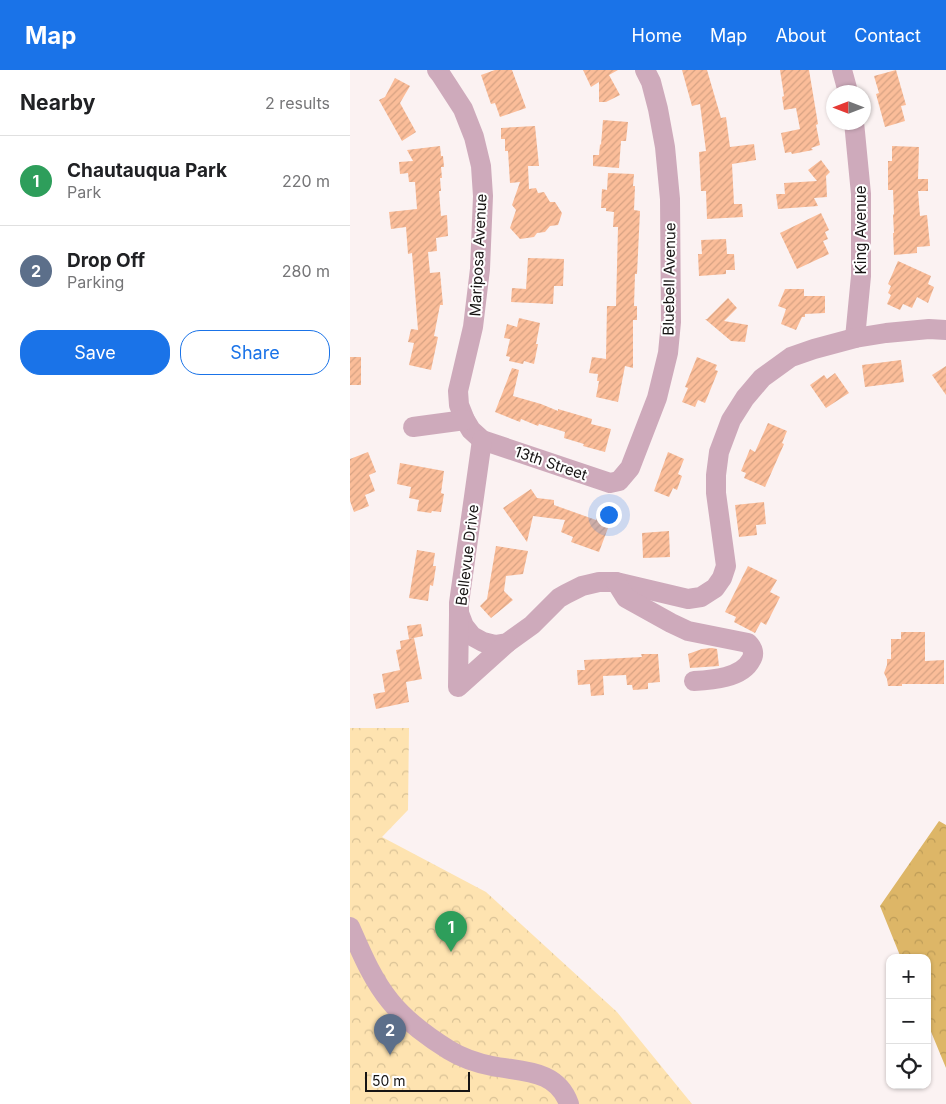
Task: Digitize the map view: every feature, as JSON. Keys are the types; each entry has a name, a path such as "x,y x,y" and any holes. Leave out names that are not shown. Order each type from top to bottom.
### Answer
{"street":[{"name":"Mariposa Avenue","path":"437,70 442,74 463,109 474,137 480,166 483,196 480,269 473,327 458,391 459,405 465,420 471,430 482,440"},
{"name":"Bluebell Avenue","path":"619,481 630,468 657,398 668,353 671,322 670,199 665,147 658,109 650,82 644,70"},
{"path":"842,70 846,85"},
{"name":"King Avenue","path":"855,130 860,194 860,276 855,338"},
{"path":"459,613 458,687 507,643 532,625 559,598 582,586 599,582 616,582 688,599 701,597 715,588 722,578 726,566 716,493 719,452 731,420 745,398 762,378 791,357 855,338 929,329 946,330"},
{"path":"413,427 465,420"},
{"name":"13th Street","path":"482,440 610,482 619,481"},
{"name":"Bellevue Drive","path":"482,440 459,613 464,626 472,636 483,642 495,645 507,643"},
{"path":"616,582 626,598 671,623 688,631 748,643 752,648 753,656 744,670 712,680 694,681"},
{"path":"350,928 381,989 390,1002 420,1030 450,1050 474,1062 551,1079 562,1088 569,1104"}],"green space":[{"path":"350,728 409,728 408,810 382,837 486,892 617,1012 692,1104 350,1104"},
{"path":"939,821 946,825 946,1068 931,1032 931,954 899,954 880,906"}],"building":[{"path":"495,70 512,70 526,108 500,117 495,103 491,104 481,75"},
{"path":"583,70 618,70 609,75 620,95 606,102 599,102 599,82 591,87"},
{"path":"682,70 707,70 721,118 726,117 730,147 754,144 756,160 732,164 734,204 742,204 743,217 707,219 706,191 701,191 699,152 706,151 700,104 692,106"},
{"path":"780,70 809,70 820,145 811,148 813,150 792,154 791,152 785,153 781,133 800,129 796,108 784,110"},
{"path":"896,70 906,105 901,106 905,121 885,127 876,94 879,93 874,76"},
{"path":"395,78 410,86 400,103 416,132 402,141 379,100 385,97"},
{"path":"603,120 628,122 626,141 621,141 619,168 593,166 593,155 599,155"},
{"path":"535,126 539,166 528,166 529,189 536,188 538,193 544,192 550,202 555,202 562,213 558,225 550,226 545,232 537,233 534,237 520,239 510,228 516,210 512,205 520,182 510,183 508,151 505,151 505,139 501,139 501,128"},
{"path":"440,146 444,167 441,167 441,191 439,191 441,216 447,215 448,236 436,238 437,251 428,252 430,273 440,272 443,305 440,305 434,336 438,337 431,370 409,365 414,343 408,342 411,329 418,330 412,253 408,254 406,227 391,229 389,212 417,209 415,182 409,182 408,173 400,174 399,162 413,161 407,150"},
{"path":"892,146 919,147 918,179 928,179 928,191 918,191 920,216 927,215 930,246 917,247 917,253 894,255 893,190 888,190 888,161 892,161"},
{"path":"821,160 830,172 826,176 827,197 814,198 818,206 778,209 776,194 785,194 784,183 817,181 808,170"},
{"path":"608,173 634,174 634,210 640,211 637,274 635,274 634,306 637,306 637,320 633,320 633,368 625,366 618,402 596,397 599,381 597,381 598,374 589,373 592,357 606,359 607,306 616,306 618,227 613,227 614,212 601,208 602,189 607,190"},
{"path":"821,213 829,230 825,232 828,239 823,241 829,254 797,269 780,233"},
{"path":"726,239 727,254 734,254 735,270 726,270 726,274 699,276 698,254 702,254 701,240"},
{"path":"528,258 564,259 563,286 554,286 553,304 511,302 512,288 526,289"},
{"path":"898,261 931,276 928,284 934,287 928,303 917,297 912,308 903,304 900,310 887,304 891,295 888,293 891,286 888,284"},
{"path":"785,289 804,289 804,296 825,296 825,313 805,314 796,330 781,324 786,309 778,306"},
{"path":"728,298 737,308 724,321 748,325 745,342 731,341 705,319"},
{"path":"519,318 540,323 534,364 524,361 523,364 509,361 510,357 506,356 510,339 504,338 507,324 517,327"},
{"path":"350,357 361,357 361,385 350,385"},
{"path":"697,357 717,365 715,370 718,371 705,403 698,400 695,407 682,402 688,388 685,387"},
{"path":"901,360 904,382 865,387 862,365"},
{"path":"946,366 946,395 932,375"},
{"path":"512,368 519,370 513,396 558,411 558,409 592,419 591,424 611,429 605,452 564,438 565,432 539,424 538,426 521,419 520,422 495,412"},
{"path":"835,373 849,393 826,408 810,385 824,375 827,379"},
{"path":"768,423 787,431 782,443 784,444 765,487 744,478 746,473 741,471 750,449 755,452"},
{"path":"368,452 376,472 369,475 375,491 365,495 369,506 354,512 350,501 350,459"},
{"path":"668,452 684,459 678,474 682,476 677,490 673,488 669,497 654,491"},
{"path":"400,463 444,471 441,493 444,494 441,512 417,511 419,500 409,498 411,487 397,484"},
{"path":"531,489 537,498 554,500 554,505 596,520 598,515 611,520 599,552 571,542 573,537 561,532 565,520 533,516 527,542 503,508"},
{"path":"764,502 766,524 756,525 757,535 739,537 735,505"},
{"path":"669,531 670,557 643,558 642,533"},
{"path":"496,546 528,551 523,574 506,576 504,591 513,600 491,618 480,606 487,599"},
{"path":"417,550 435,553 433,566 436,566 433,586 430,585 428,601 409,598"},
{"path":"748,566 777,580 770,592 780,597 766,625 761,622 755,633 734,622 736,617 725,612"},
{"path":"421,624 423,636 409,639 407,626"},
{"path":"901,632 925,632 925,661 944,660 944,684 888,686 884,673 887,659 891,659 891,639 901,639"},
{"path":"414,638 422,679 406,682 409,702 376,709 373,694 385,692 382,674 400,670 396,650 401,649 400,641"},
{"path":"712,648 717,649 719,666 690,668 688,654"},
{"path":"641,654 658,654 660,682 648,683 648,689 633,690 632,685 627,685 626,675 603,676 604,695 591,696 590,684 578,685 577,670 585,670 584,660 642,657"}],"place":[{"name":"Chautauqua Park","path":"451,952"},
{"name":"Drop Off","path":"390,1055"}]}
